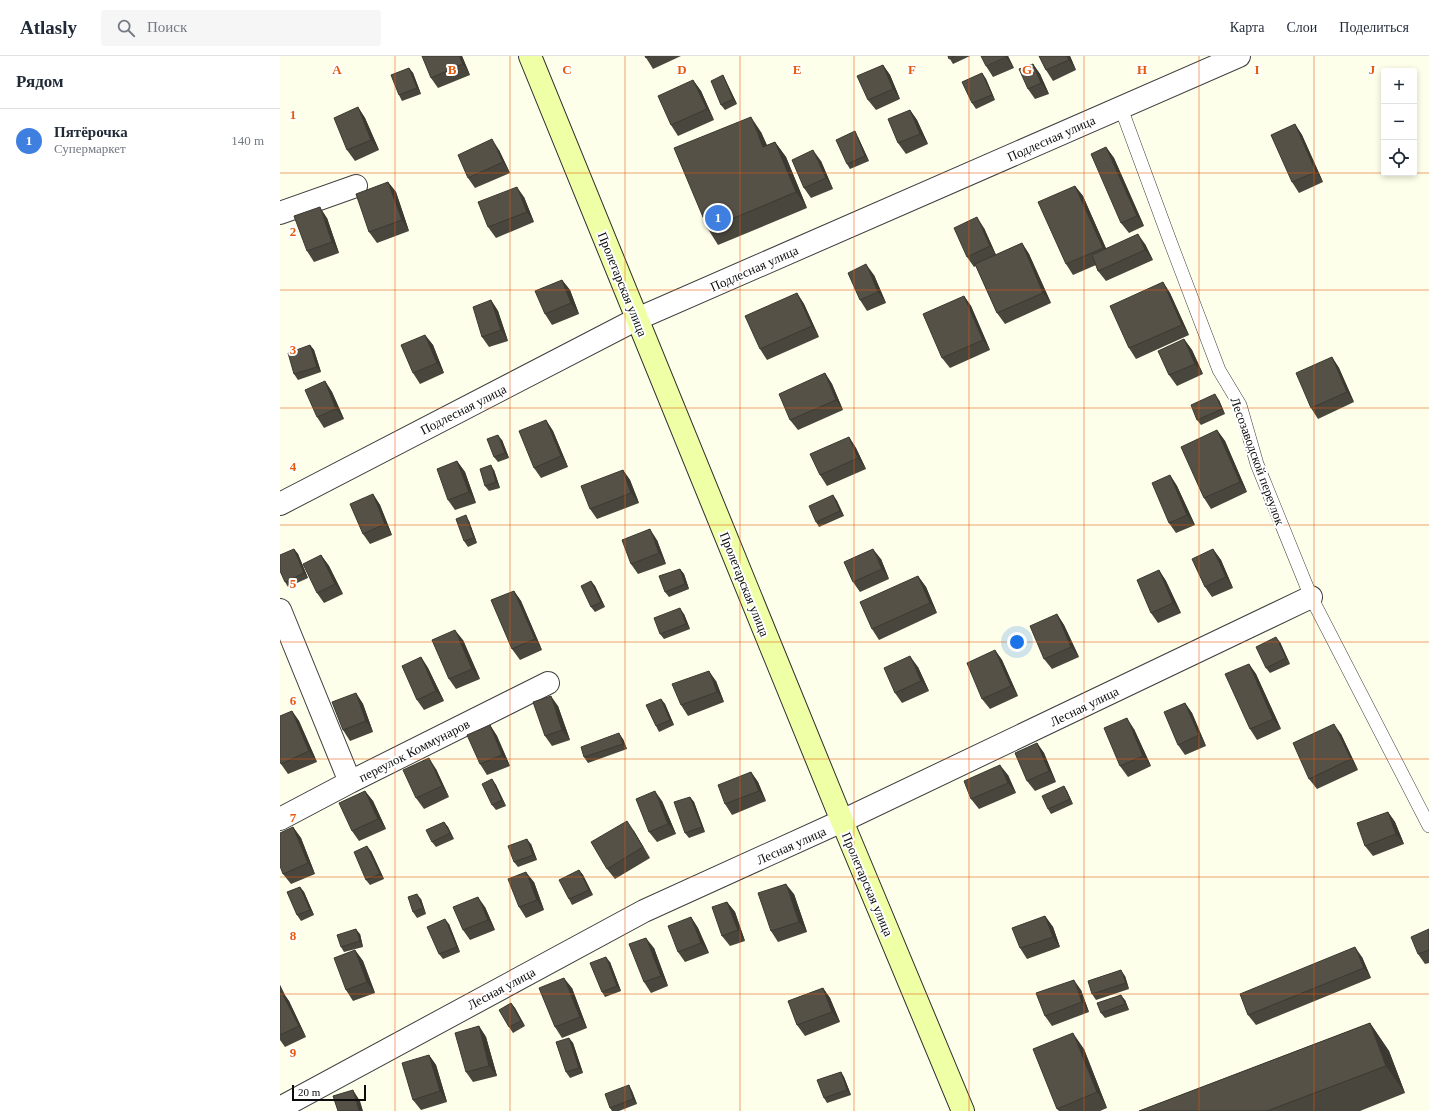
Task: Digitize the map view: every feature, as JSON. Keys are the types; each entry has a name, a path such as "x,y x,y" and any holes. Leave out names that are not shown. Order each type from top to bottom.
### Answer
{"street":[{"name":"Пролетарская улица","path":"530,56 842,821 963,1111"},
{"name":"Подлесная улица","path":"280,504 637,319 1240,56"},
{"path":"280,213 356,186"},
{"name":"Лесная улица","path":"280,1108 644,911 842,821 1311,597"},
{"path":"280,610 350,782"},
{"name":"переулок Коммунаров","path":"280,819 350,782 548,683"}],"lane":[{"name":"Лесозаводской переулок","path":"1121,108 1219,370 1240,405 1257,464 1311,597 1429,826"}],"building":[{"path":"422,56 459,56 463,64 431,78"},
{"path":"948,56 955,56 949,59"},
{"path":"981,56 1006,56 1006,57 986,66"},
{"path":"1039,56 1067,56 1069,60 1046,70"},
{"path":"1033,64 1041,83 1028,89 1019,69"},
{"path":"883,65 893,89 868,100 857,76"},
{"path":"409,68 417,88 399,95 391,75"},
{"path":"982,73 992,95 972,103 962,82"},
{"path":"723,75 733,99 721,105 711,81"},
{"path":"693,80 707,109 671,125 658,96"},
{"path":"358,107 371,140 347,150 334,118"},
{"path":"910,110 920,134 898,143 888,119"},
{"path":"751,117 763,147 775,142 796,192 708,229 674,148"},
{"path":"1295,124 1316,172 1292,182 1271,135"},
{"path":"855,131 865,156 847,164 836,140"},
{"path":"492,139 503,162 468,178 458,155"},
{"path":"1106,147 1137,216 1121,223 1091,154"},
{"path":"813,150 826,178 804,188 792,160"},
{"path":"388,182 402,220 369,232 356,194"},
{"path":"1075,186 1103,248 1066,264 1038,202"},
{"path":"517,187 527,212 488,227 478,202"},
{"path":"320,207 332,242 307,251 294,216"},
{"path":"977,217 990,246 967,257 954,228"},
{"path":"1138,234 1145,250 1098,271 1092,255"},
{"path":"1022,243 1043,293 997,313 975,264"},
{"path":"866,264 878,292 860,300 848,273"},
{"path":"562,280 571,303 545,314 535,291"},
{"path":"1163,282 1182,325 1129,348 1110,306"},
{"path":"797,293 812,326 760,349 745,316"},
{"path":"964,296 983,340 942,358 923,314"},
{"path":"491,300 501,330 482,337 473,307"},
{"path":"425,335 437,363 413,373 401,345"},
{"path":"1184,339 1195,364 1169,375 1158,351"},
{"path":"310,345 317,367 294,374 288,353"},
{"path":"1332,357 1347,392 1311,408 1296,373"},
{"path":"825,373 836,400 790,420 779,394"},
{"path":"325,381 336,409 317,417 305,390"},
{"path":"1215,394 1222,409 1197,420 1191,405"},
{"path":"546,420 561,456 534,468 519,431"},
{"path":"1217,430 1240,482 1204,498 1181,447"},
{"path":"498,435 505,453 494,457 487,439"},
{"path":"849,437 858,458 820,475 810,454"},
{"path":"457,461 469,492 448,500 437,469"},
{"path":"491,465 496,482 485,486 480,469"},
{"path":"623,470 631,493 590,509 581,486"},
{"path":"1170,475 1187,515 1169,523 1152,483"},
{"path":"373,494 385,524 363,534 350,504"},
{"path":"833,495 840,511 816,522 809,506"},
{"path":"466,515 474,538 464,541 456,519"},
{"path":"650,529 659,553 631,564 622,540"},
{"path":"294,549 304,573 285,582 280,571 280,555"},
{"path":"873,549 882,569 853,582 844,562"},
{"path":"1213,549 1226,577 1205,587 1192,559"},
{"path":"321,555 335,584 317,593 303,564"},
{"path":"680,569 685,584 665,592 659,576"},
{"path":"1159,570 1173,603 1151,613 1137,580"},
{"path":"918,576 930,603 872,629 860,602"},
{"path":"591,581 601,602 591,607 581,586"},
{"path":"514,591 535,639 512,649 491,600"},
{"path":"680,608 686,624 660,634 654,618"},
{"path":"1057,614 1071,647 1044,659 1030,626"},
{"path":"455,630 472,669 449,679 432,640"},
{"path":"1276,637 1286,658 1266,668 1256,647"},
{"path":"995,650 1011,686 982,699 967,663"},
{"path":"910,656 921,681 895,693 884,668"},
{"path":"421,657 436,691 417,700 402,666"},
{"path":"1249,664 1273,719 1250,729 1225,674"},
{"path":"709,671 717,692 681,705 672,684"},
{"path":"356,693 366,721 343,730 332,702"},
{"path":"551,696 562,730 545,736 533,702"},
{"path":"661,699 670,720 656,726 646,705"},
{"path":"1185,703 1199,735 1178,745 1164,712"},
{"path":"292,711 309,751 281,764 280,716"},
{"path":"1127,718 1143,756 1120,766 1104,728"},
{"path":"1334,724 1351,759 1309,779 1293,743"},
{"path":"490,725 502,755 480,764 467,735"},
{"path":"619,733 623,744 584,757 581,747"},
{"path":"1037,743 1049,771 1027,781 1015,753"},
{"path":"429,758 442,786 416,798 403,770"},
{"path":"1000,765 1008,783 971,799 964,781"},
{"path":"751,772 759,791 725,804 718,785"},
{"path":"492,779 502,800 492,805 482,784"},
{"path":"1064,786 1070,799 1048,809 1042,796"},
{"path":"365,791 378,819 352,831 339,803"},
{"path":"655,791 668,824 649,832 636,799"},
{"path":"690,797 702,827 685,833 674,802"},
{"path":"1388,812 1396,834 1365,846 1357,823"},
{"path":"627,821 643,847 607,869 591,842"},
{"path":"444,822 450,833 432,842 426,830"},
{"path":"293,827 308,863 283,874 280,866 280,833"},
{"path":"527,839 533,855 514,862 508,846"},
{"path":"367,846 380,874 366,880 354,852"},
{"path":"579,870 589,890 569,899 559,880"},
{"path":"526,872 537,900 519,907 508,879"},
{"path":"786,884 799,922 771,931 758,893"},
{"path":"300,887 310,910 297,915 287,892"},
{"path":"417,894 423,908 413,912 408,897"},
{"path":"478,897 488,920 463,930 453,907"},
{"path":"727,902 738,930 722,936 712,907"},
{"path":"1045,916 1053,937 1020,948 1012,928"},
{"path":"691,917 701,943 678,952 668,926"},
{"path":"445,919 457,947 439,954 427,927"},
{"path":"356,929 360,941 341,947 337,935"},
{"path":"1429,929 1429,950 1418,954 1411,937"},
{"path":"646,938 661,976 644,982 629,944"},
{"path":"1355,947 1364,968 1248,1015 1240,994"},
{"path":"355,950 367,982 346,990 334,958"},
{"path":"606,957 617,986 602,992 590,963"},
{"path":"1121,970 1126,983 1092,994 1088,981"},
{"path":"564,978 580,1017 555,1027 539,988"},
{"path":"1074,980 1082,1002 1045,1016 1036,993"},
{"path":"823,988 832,1012 797,1025 788,1001"},
{"path":"280,991 299,1026 280,1035"},
{"path":"1121,995 1125,1004 1101,1013 1097,1003"},
{"path":"511,1003 521,1021 509,1027 499,1010"},
{"path":"1370,1023 1386,1066 1267,1111 1139,1111"},
{"path":"479,1026 489,1066 466,1072 455,1033"},
{"path":"1073,1033 1097,1092 1057,1109 1033,1049"},
{"path":"569,1038 579,1068 566,1072 556,1042"},
{"path":"429,1055 440,1091 413,1100 402,1063"},
{"path":"841,1072 847,1090 824,1098 817,1080"},
{"path":"629,1085 633,1099 610,1108 605,1094"},
{"path":"353,1090 359,1111 338,1111 333,1096"}],"place":[{"name":"Пятёрочка","path":"718,218"}]}
